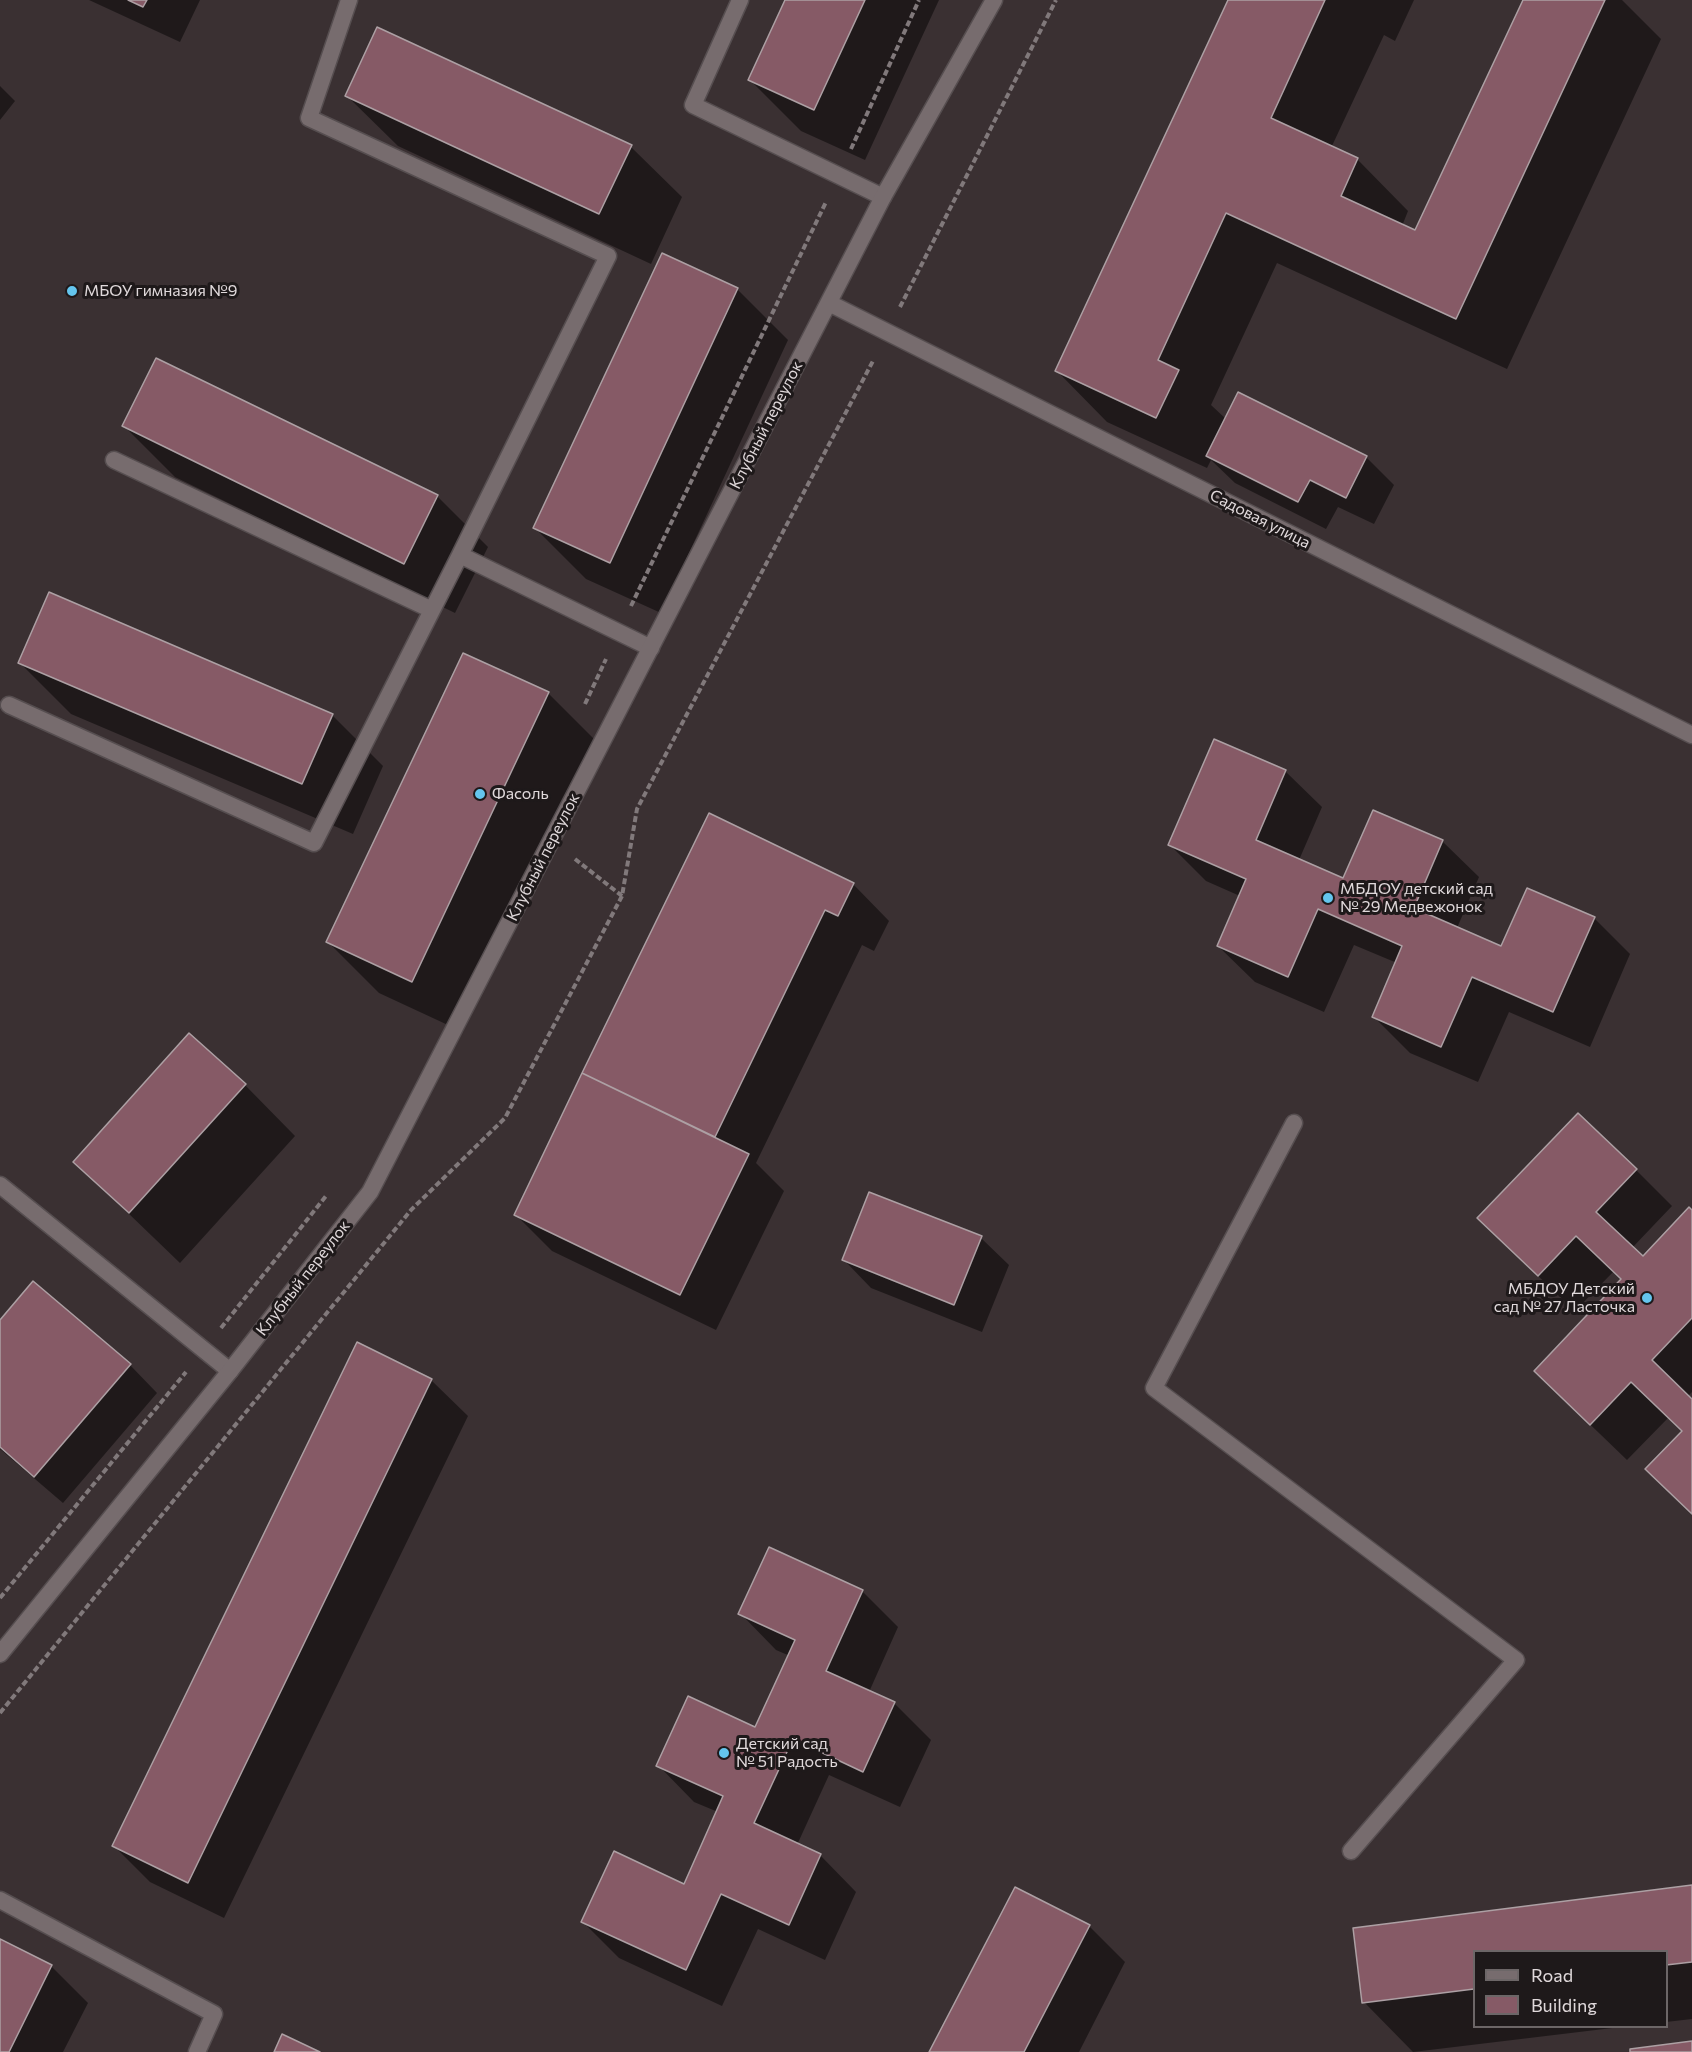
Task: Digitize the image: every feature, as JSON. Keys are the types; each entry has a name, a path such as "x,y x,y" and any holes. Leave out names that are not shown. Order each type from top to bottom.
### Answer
{"street":[{"path":"9,705 314,843 608,256 309,118 349,0"},
{"path":"740,0 693,105 883,197"},
{"name":"Клубный переулок","path":"0,1654 230,1371 370,1192 883,197 994,0"},
{"name":"Садовая улица","path":"829,303 1692,735"},
{"path":"114,460 432,610"},
{"path":"460,555 651,648"},
{"path":"1294,1123 1154,1388 1516,1660 1351,1851"},
{"path":"0,1185 230,1371"},
{"path":"0,1900 214,2014 197,2052"}],"path":[{"path":"584,706 838,175 919,0"},
{"path":"0,1713 411,1210 505,1118 622,896 637,809 888,332 1056,0"},
{"path":"0,1598 204,1350 328,1193"}],"building":[{"path":"128,0 147,0 143,7"},
{"path":"785,0 865,0 814,110 748,80"},
{"path":"1228,0 1325,0 1271,118 1358,158 1341,196 1415,230 1523,0 1605,0 1456,319 1226,213 1158,360 1179,370 1156,418 1055,371"},
{"path":"377,27 632,145 599,214 345,96"},
{"path":"662,253 738,288 610,563 533,528"},
{"path":"156,358 438,495 404,564 122,426"},
{"path":"1238,392 1367,456 1346,498 1310,480 1298,502 1206,456"},
{"path":"49,592 333,714 302,784 18,663"},
{"path":"463,653 549,692 412,982 326,942"},
{"name":"МБДОУ детский сад № 29 Медвежонок","path":"1214,739 1286,770 1256,840 1343,878 1373,810 1443,840 1414,908 1501,946 1527,888 1595,917 1553,1012 1472,977 1441,1047 1372,1017 1402,946 1318,909 1288,977 1217,946 1246,879 1168,845"},
{"path":"709,813 854,883 838,916 825,910 715,1137 582,1073"},
{"path":"189,1033 246,1084 129,1213 73,1162"},
{"path":"582,1073 749,1154 680,1295 514,1215"},
{"name":"МБДОУ Детский сад № 27 Ласточка","path":"1578,1113 1637,1169 1596,1212 1643,1256 1689,1207 1692,1210 1692,1318 1652,1360 1692,1399 1692,1514 1645,1469 1682,1431 1631,1382 1590,1425 1534,1371 1621,1279 1576,1236 1538,1276 1477,1218"},
{"path":"869,1192 982,1236 954,1305 842,1260"},
{"path":"33,1281 131,1364 34,1477 0,1447 0,1320"},
{"path":"357,1342 432,1379 188,1883 112,1846"},
{"name":"Детский сад № 51 Радость","path":"769,1547 863,1590 826,1671 895,1702 863,1772 793,1739 754,1823 821,1854 789,1925 721,1894 686,1970 581,1922 614,1851 684,1884 723,1796 656,1766 688,1696 755,1727 795,1640 738,1614"},
{"path":"1692,1885 1692,1962 1668,1965 1668,1950 1473,1950 1473,1989 1362,2003 1353,1928"},
{"path":"1015,1887 1090,1925 1024,2052 929,2052"},
{"path":"0,1939 52,1965 9,2052 0,2052"},
{"path":"282,2034 320,2052 274,2052"},
{"path":"1692,2041 1692,2052 1630,2052 1630,2049"}],"place":[{"name":"МБОУ гимназия №9","path":"72,291"},
{"name":"Фасоль","path":"480,794"},
{"name":"МБДОУ детский сад № 29 Медвежонок","path":"1328,898"},
{"name":"МБДОУ Детский сад № 27 Ласточка","path":"1647,1298"},
{"name":"Детский сад № 51 Радость","path":"724,1753"}]}
